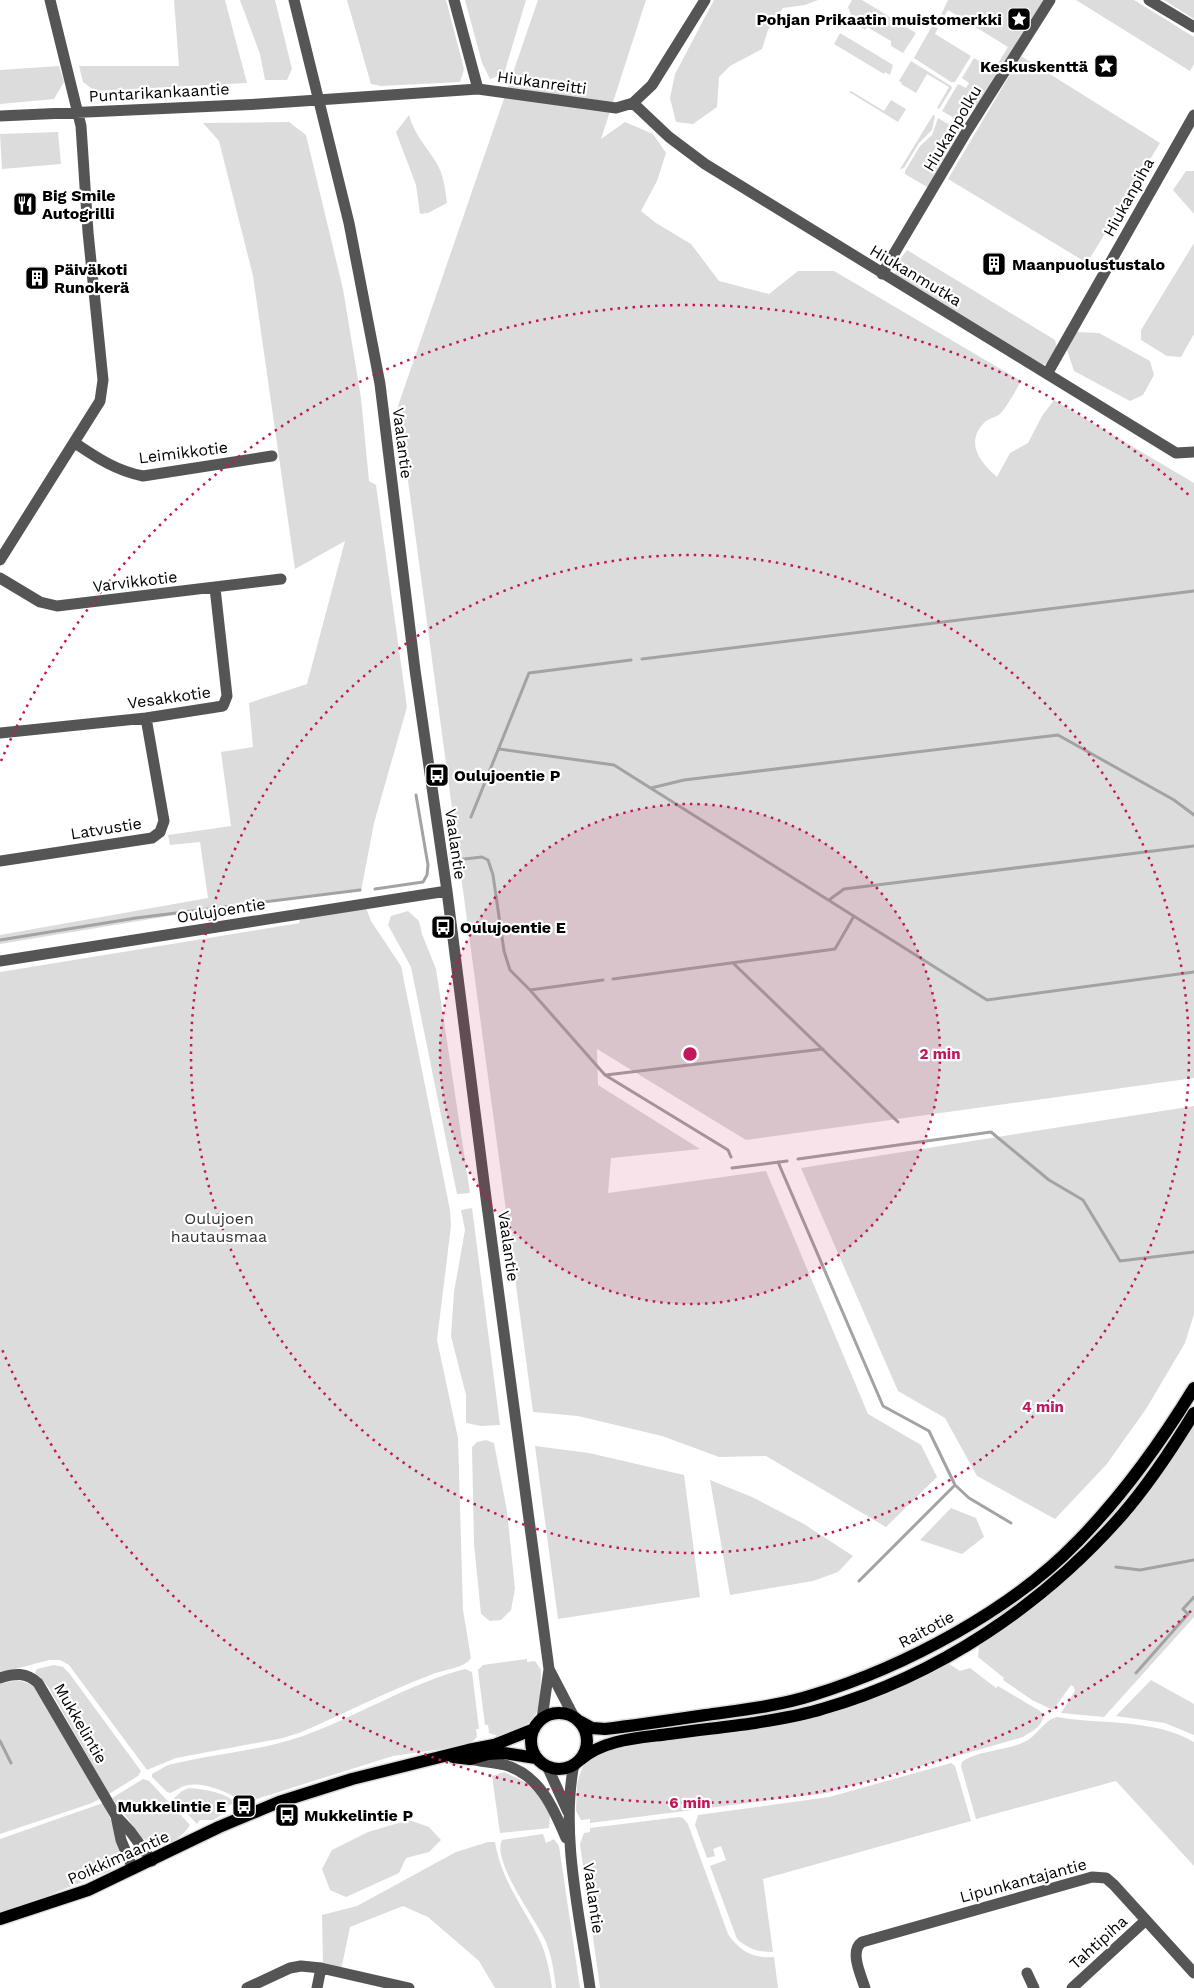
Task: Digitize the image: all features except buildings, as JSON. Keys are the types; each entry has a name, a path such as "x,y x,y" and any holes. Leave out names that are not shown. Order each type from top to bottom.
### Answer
{"main road":[{"name":"Raitotie","path":"576,1719 592,1728 605,1729 761,1707 811,1696 869,1676 928,1648 994,1609 1042,1575 1078,1542 1113,1503 1148,1458 1194,1388"},
{"name":"Raitotie","path":"577,1762 592,1750 628,1740 756,1723 821,1710 873,1692 924,1670 1006,1620 1053,1585 1123,1514 1155,1473 1194,1413"},
{"path":"561,1713 576,1719 583,1727 587,1740 584,1754 577,1762 561,1769 547,1766 536,1758 531,1740 538,1724 548,1715 561,1713"},
{"name":"Poikkimaantie","path":"504,1754 538,1724"},
{"name":"Poikkimaantie","path":"0,1919 88,1890 188,1844 219,1827 279,1802 352,1779 446,1756 504,1754 536,1758"}],"street":[{"path":"0,560 76,443 100,401 104,380 88,232 79,112 50,0"},
{"name":"Vaalantie","path":"294,0 349,223 380,384 417,679 447,891 487,1208 550,1669 576,1719"},
{"path":"454,0 478,89"},
{"path":"633,103 652,85 661,73 705,0"},
{"name":"Hiukanpolku","path":"882,274 1050,0"},
{"path":"1149,0 1194,27"},
{"name":"Hiukanreitti","path":"320,100 478,89 608,108 633,103"},
{"name":"Puntarikankaantie","path":"0,116 320,100"},
{"name":"Hiukanmutka","path":"633,103 669,137 705,164 882,274 1176,452 1194,452"},
{"name":"Hiukanpiha","path":"1047,374 1194,115"},
{"name":"Leimikkotie","path":"76,443 109,465 126,473 143,476 272,456"},
{"name":"Varvikkotie","path":"0,578 40,602 57,606 281,579"},
{"name":"Vesakkotie","path":"0,733 146,718 223,706 227,696 215,588"},
{"name":"Latvustie","path":"0,861 152,838 160,832 164,821 146,718"},
{"name":"Oulujoentie","path":"0,961 447,891"},
{"name":"Vaalantie","path":"538,1724 550,1669"},
{"name":"Mukkelintie","path":"0,1678 15,1674 27,1675 38,1683 116,1816 130,1831 152,1861"},
{"path":"504,1754 540,1789 556,1813 570,1847"},
{"name":"Vaalantie","path":"577,1762 568,1812 570,1847 590,1988"},
{"name":"Vaalantie","path":"547,1766 568,1812"},
{"name":"Mukkelintie","path":"116,1816 121,1840 133,1869"},
{"name":"Lipunkantajantie","path":"865,1988 856,1955 856,1949 862,1942 1092,1877 1099,1877 1110,1881 1194,1973"},
{"name":"Tahtipiha","path":"1072,1988 1146,1920"},
{"path":"247,1988 290,1968 301,1966 321,1968 408,1988"},
{"path":"317,1988 321,1968"},
{"path":"1027,1973 1034,1988"}],"green space":[{"path":"174,0 225,0 247,83 95,91 83,82 79,66 179,66"},
{"path":"240,0 275,0 292,69 287,80 265,80 260,54"},
{"path":"347,0 446,0 464,69 460,82 381,86 371,84"},
{"path":"465,0 526,0 504,74 490,79 482,63"},
{"path":"538,0 646,0 601,139 625,122 653,134 666,153 657,181 641,211 656,223 691,244 719,281 769,294 798,271 834,271 1021,381 1003,411 983,424 975,439 977,453 997,477 1010,453 1028,443 1042,416 1054,400 1194,483 1194,1078 746,1140 597,1049 598,1085 700,1149 611,1158 608,1193 766,1171 868,1414 921,1445 937,1477 886,1527 766,1456 719,1457 662,1436 578,1416 533,1412 398,406"},
{"path":"714,0 818,0 805,5 783,8 768,30 762,49 730,66 719,77 717,107 693,124 676,122 670,98 675,74"},
{"path":"852,0 862,0 916,33 903,53 891,46 891,41 867,27 865,30 854,23 848,7"},
{"path":"948,0 1044,0 977,107 974,105 963,123 942,111 958,84 966,88 969,83 962,78 974,58 994,70 1008,47 948,10 944,17 941,15"},
{"path":"1076,0 1134,0 1194,37 1194,64 1190,71"},
{"path":"1164,0 1194,0 1194,19"},
{"path":"932,26 938,28 935,34 971,56 955,82 951,82 914,58"},
{"path":"840,33 893,65 890,75 885,72 884,74 834,44"},
{"path":"1021,56 1160,143 1087,263 948,179"},
{"path":"911,61 951,86 952,88 939,109 937,108 949,87 927,74 916,93 899,81"},
{"path":"59,66 64,82 54,99 0,104 0,70"},
{"path":"851,91 884,111 891,100 906,109 898,122 849,92"},
{"path":"409,115 417,134 439,167 444,182 447,203 428,213 420,214 416,185 396,132"},
{"path":"933,115 935,116 932,130 919,143 904,168 900,169"},
{"path":"938,118 962,132 932,185 927,187 905,174 905,171 920,146 932,135"},
{"path":"289,122 306,135 343,289 361,398 369,481 376,485 407,707 374,823 361,891 217,908 0,944 0,935 208,898 200,842 170,845 168,835 231,826 221,752 253,747 249,703 307,684 345,541 295,569 253,276 219,141 203,123"},
{"path":"58,132 61,164 2,169 0,134"},
{"path":"1186,171 1194,171 1194,214 1173,190"},
{"path":"1194,243 1194,334 1181,357 1167,356 1141,340 1141,330"},
{"path":"907,250 1055,340 1057,348 1048,363 1043,365 895,275 897,263"},
{"path":"1077,332 1099,333 1150,361 1154,375 1143,395 1130,401 1074,371 1067,350"},
{"name":"Oulujoen hautausmaa","path":"366,908 371,921 401,966 450,1210 451,1226 437,1340 458,1438 463,1610 471,1658 464,1664 382,1695 299,1733 283,1738 176,1758 147,1770 69,1665 60,1660 49,1660 0,1673 0,972 300,923 299,921 302,919"},
{"path":"408,911 419,921 422,934 436,969 470,1193 457,1194 411,967 388,925 391,916"},
{"path":"1194,1106 1194,1314 1185,1343 1146,1409 1106,1465 1055,1519 977,1476 945,1418 898,1391 801,1168"},
{"path":"472,1208 500,1425 481,1426 466,1423 466,1395 451,1336 454,1292 465,1230 461,1210"},
{"path":"1194,1421 1194,1617 1104,1717 1061,1713 1075,1691 1071,1685 1053,1710 1032,1700 1003,1680 1004,1678 978,1657 979,1646 977,1644 1056,1586"},
{"path":"486,1440 494,1443 507,1511 515,1589 511,1610 501,1620 490,1621 481,1614 474,1544 472,1447 477,1442"},
{"path":"535,1446 589,1453 684,1475 700,1597 558,1619"},
{"path":"710,1480 752,1497 804,1524 853,1556 838,1572 813,1581 730,1595"},
{"path":"951,1508 976,1518 984,1537 962,1554 920,1540"},
{"path":"527,1659 527,1662 535,1661 541,1670 540,1702 537,1712 530,1722 501,1737 489,1733 488,1725 485,1725 478,1670 483,1665"},
{"path":"946,1662 960,1671 970,1668 996,1688 998,1686 1040,1711 1043,1714 1041,1722 1023,1737 827,1793 590,1823 590,1819 581,1820 576,1811 577,1784 581,1771 585,1764 595,1756 628,1744 756,1727"},
{"path":"54,1665 63,1667 69,1673 141,1771 138,1776 109,1794 49,1688 35,1673 37,1669"},
{"path":"465,1669 472,1672 479,1729 476,1729 477,1737 469,1745 393,1756 250,1801 247,1797 240,1801 222,1791 194,1784 170,1793 152,1777 152,1774 168,1765 253,1749 303,1736 423,1683"},
{"path":"17,1680 34,1687 101,1798 92,1803 0,1834 0,1684"},
{"path":"1151,1680 1194,1704 1194,1735 1165,1723 1116,1716"},
{"path":"1057,1717 1161,1729 1178,1734 1194,1742 1194,1866 1116,1781 976,1819 961,1766 962,1762 976,1755 1011,1747 1026,1741 1049,1721"},
{"path":"951,1763 955,1766 971,1821 763,1879 773,1952 754,1949 737,1939 710,1866 726,1860 721,1846 713,1849 715,1856 707,1858 695,1825 698,1815 829,1797"},
{"path":"504,1772 525,1782 537,1791 550,1815 549,1828 500,1833 492,1776"},
{"path":"143,1779 149,1781 190,1825 180,1836 169,1843 156,1844 142,1838 112,1798"},
{"path":"189,1788 220,1794 235,1803 225,1807 226,1812 213,1820 200,1820 197,1824 173,1799"},
{"path":"103,1803 116,1830 120,1846 116,1862 110,1871 24,1905 0,1912 0,1839"},
{"path":"683,1818 688,1824 728,1934 737,1945 748,1953 760,1957 774,1957 778,1988 600,1988 580,1844 584,1833 590,1832 590,1828"},
{"path":"409,1820 429,1827 441,1840 429,1852 406,1858 399,1873 346,1897 330,1890 322,1869 332,1850 368,1832"},
{"path":"543,1834 546,1843 554,1839 559,1846 580,1988 556,1988 554,1970 546,1942 516,1891 503,1862 500,1850 502,1840"},
{"path":"488,1842 495,1842 503,1871 541,1943 548,1965 552,1988 495,1988 479,1961 428,1917 403,1906 350,1927 341,1970 323,1964 322,1915 357,1906 456,1852"}],"waterway":[{"path":"642,659 1194,591"},
{"path":"471,817 529,673 631,660"},
{"path":"651,788 684,780 1058,735 1174,800 1194,815"},
{"path":"499,749 614,765 987,1000 1194,972"},
{"path":"375,889 423,882 427,875 428,865 416,795"},
{"path":"829,900 844,889 1194,846"},
{"path":"456,860 482,857 488,860 493,875 504,951 510,970 605,1075 728,1150 731,1157"},
{"path":"0,940 136,918 360,890"},
{"path":"613,979 835,949 854,916"},
{"path":"733,963 898,1122"},
{"path":"530,990 603,980"},
{"path":"606,1075 823,1049"},
{"path":"798,1159 991,1132 1049,1180 1083,1200 1120,1261 1194,1252"},
{"path":"732,1168 787,1161"},
{"path":"778,1162 883,1406 929,1431 955,1485 969,1498 1011,1523"},
{"path":"859,1581 955,1485"},
{"path":"1116,1567 1140,1570 1194,1560"},
{"path":"1136,1673 1188,1614 1183,1609 1194,1597"},
{"path":"0,1741 11,1763"}],"place":[{"name":"Pohjan Prikaatin muistomerkki","path":"1019,19"},
{"name":"Keskuskenttä","path":"1106,66"},
{"name":"Big Smile Autogrilli","path":"25,204"},
{"name":"Maanpuolustustalo","path":"994,264"},
{"name":"Päiväkoti Runokerä","path":"37,278"},
{"name":"Oulujoentie P","path":"437,775"},
{"name":"Oulujoentie E","path":"443,927"},
{"name":"Mukkelintie E","path":"244,1806"},
{"name":"Mukkelintie P","path":"287,1815"}]}
